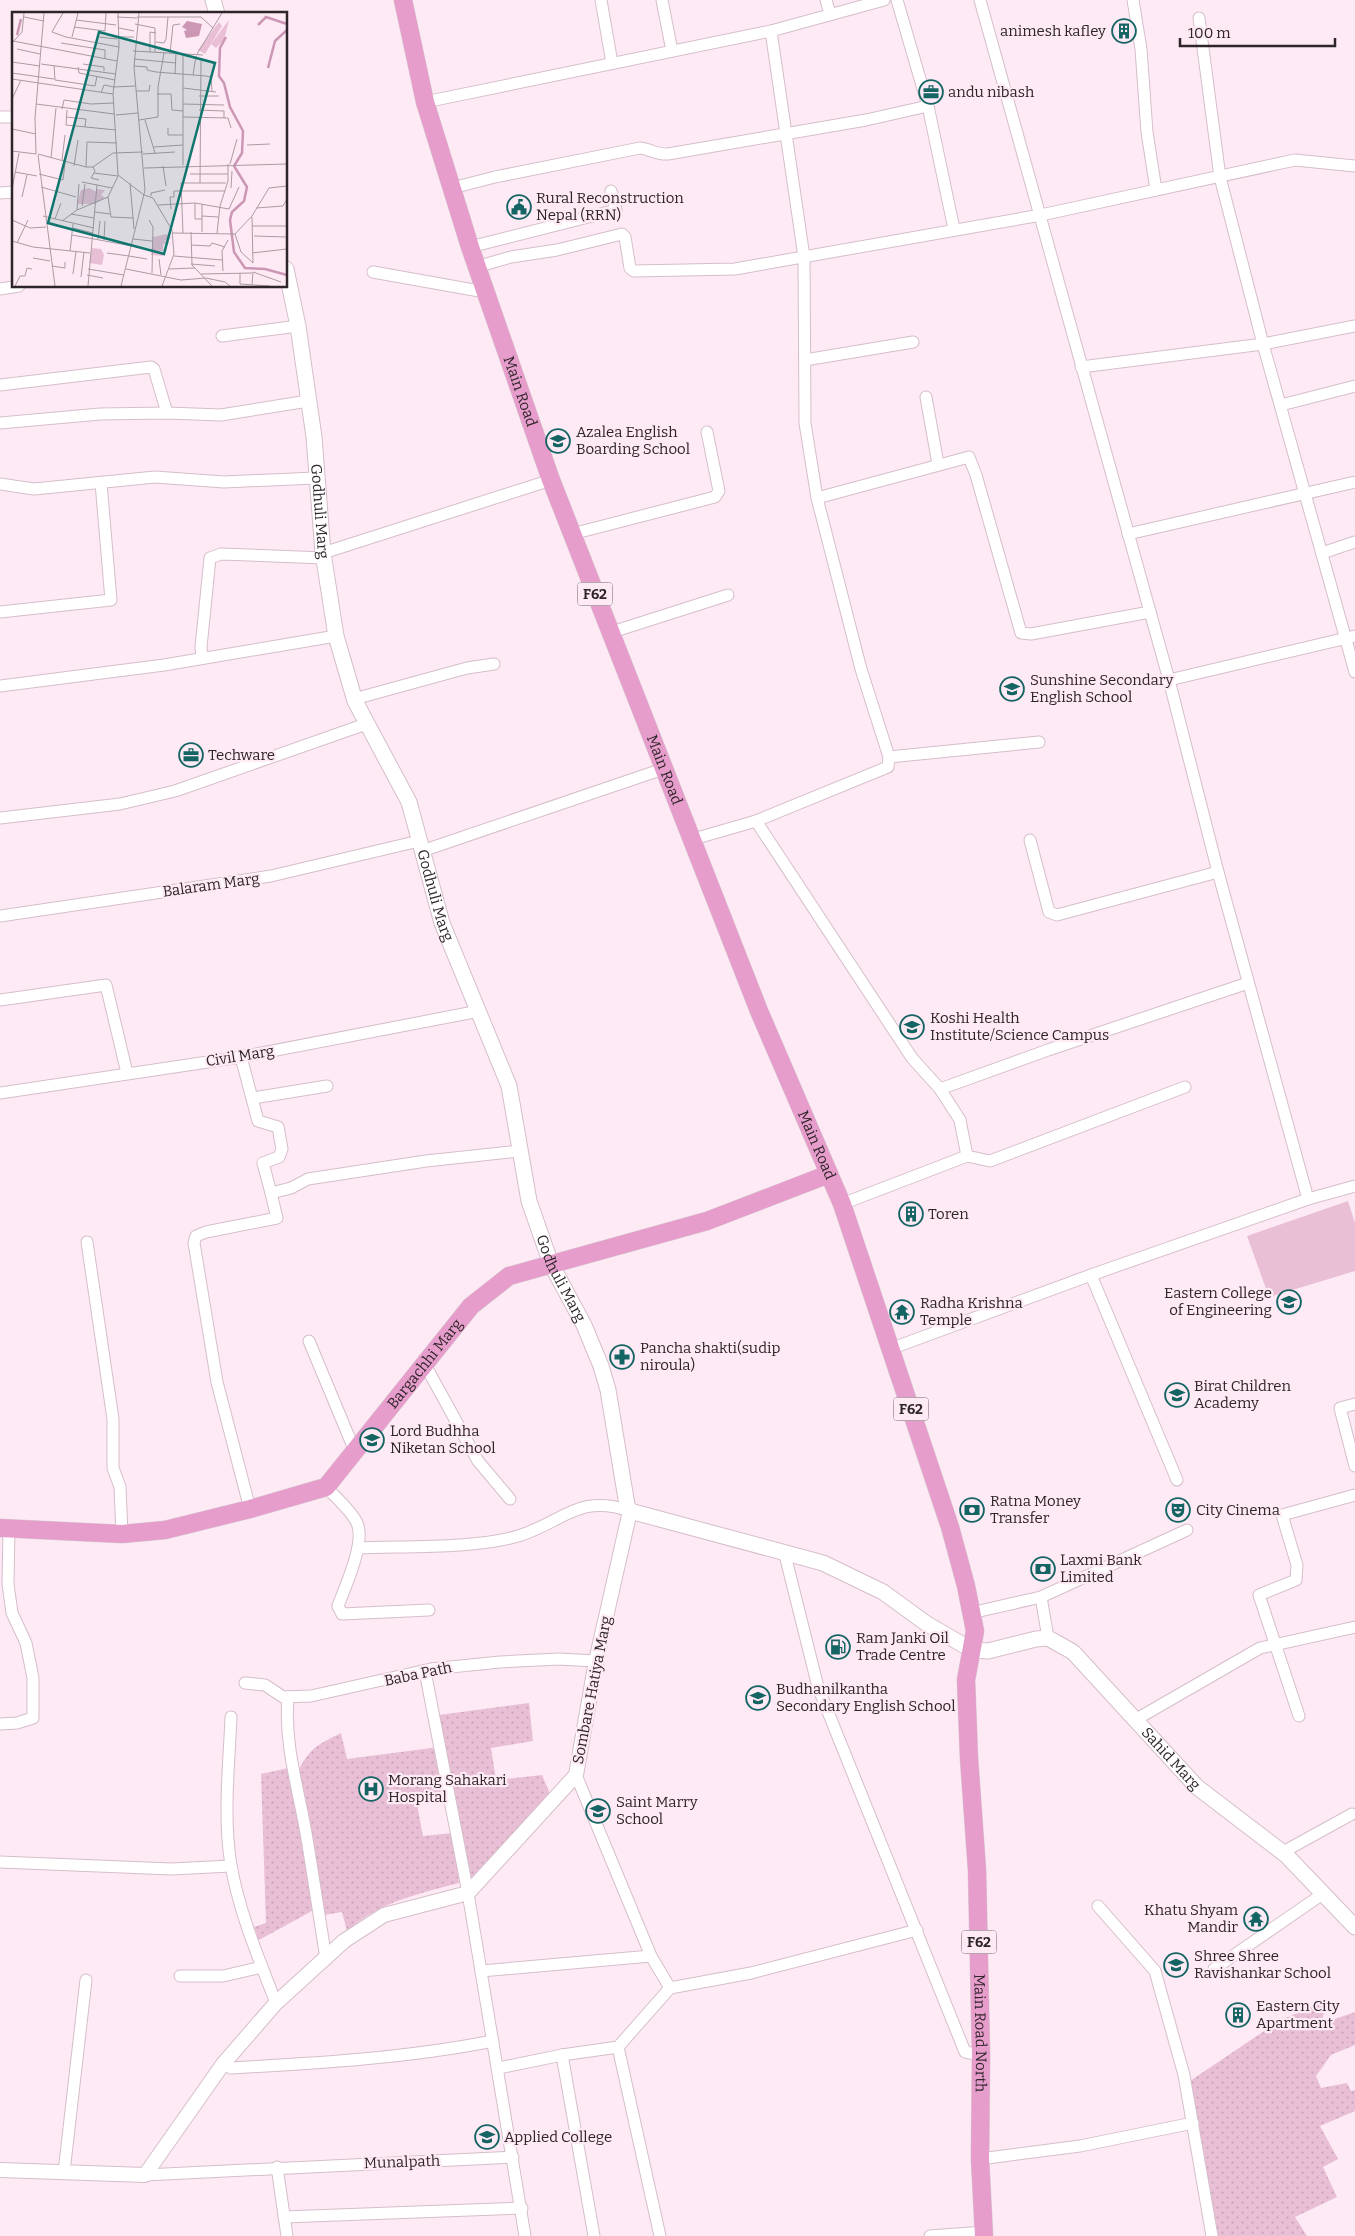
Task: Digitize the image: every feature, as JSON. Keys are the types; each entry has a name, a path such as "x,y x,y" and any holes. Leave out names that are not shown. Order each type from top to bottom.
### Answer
{"main road":[{"name":"Main Road","path":"403,0 428,101 484,292 551,480 575,533"},
{"name":"Main Road","path":"413,0 428,101"},
{"name":"Main Road","path":"478,267 575,533 759,1011 829,1174"},
{"name":"Godhuli Marg","path":"288,278 298,326 314,437 315,478 323,556 336,636 354,699 409,802 442,923 509,1086 529,1201 551,1264 584,1325 601,1366 608,1390 627,1505 630,1511"},
{"name":"Main Road","path":"613,632 663,769 693,839"},
{"name":"F62","path":"829,1174 842,1204 950,1527 975,1632 972,1650"},
{"name":"Bargachhi Marg","path":"326,1487 354,1448 471,1306 509,1276 707,1221 829,1174"},
{"path":"4,1528 122,1534 165,1530 250,1509 326,1487"},
{"path":"630,1511 823,1563 883,1592 926,1624 972,1650 988,1652 1036,1639 1048,1638"},
{"name":"Sahid Marg","path":"1048,1638 1073,1652 1197,1787 1283,1852 1355,1927"},
{"name":"Main Road North","path":"972,1650 966,1680 968,1758 977,1870 981,2055 980,2159 984,2234"}],"street":[{"path":"601,0 612,63"},
{"path":"662,0 672,51"},
{"path":"826,0 830,14"},
{"path":"428,101 770,30 884,0"},
{"path":"897,0 928,106 954,229"},
{"path":"980,0 1169,680 1218,872 1308,1199"},
{"path":"1133,0 1156,190"},
{"path":"1199,18 1220,177 1263,344 1305,494 1350,638 1355,672"},
{"path":"693,839 756,821 888,767 889,757 861,669 817,498 805,423 804,257 787,132 770,30"},
{"path":"454,188 495,177 640,148 646,148 655,154 668,154 787,132 866,120 928,106"},
{"path":"478,267 622,234 625,237 630,268 638,272 735,269 1041,215 1295,160 1355,166"},
{"path":"472,247 616,210 611,192"},
{"path":"373,272 484,292"},
{"path":"222,336 298,326"},
{"path":"1081,367 1263,344 1355,326"},
{"path":"805,360 913,342"},
{"path":"0,385 151,367 154,370 167,412"},
{"path":"1281,405 1355,386"},
{"path":"926,397 938,464"},
{"path":"0,423 100,414 167,412 221,415 308,401"},
{"path":"575,533 715,497 719,491 707,432"},
{"path":"817,498 969,457 976,475 1020,633 1031,634 1150,612"},
{"path":"0,484 34,489 101,484 155,477 224,482 315,478"},
{"path":"202,658 200,647 210,558 221,554 323,556 551,480"},
{"path":"1128,534 1355,482"},
{"path":"0,612 111,600 101,484"},
{"path":"1322,553 1355,542"},
{"path":"613,632 728,594"},
{"path":"0,686 164,665 336,636"},
{"path":"1169,680 1350,638"},
{"path":"354,699 467,668 494,664"},
{"path":"0,818 120,804 175,791 366,724"},
{"path":"889,757 1039,742"},
{"name":"Balaram Marg","path":"0,916 271,876 421,846 663,769"},
{"path":"756,821 912,1058 940,1089 960,1120 967,1156"},
{"path":"1030,840 1049,912 1057,915 1218,872"},
{"path":"940,1089 1248,982"},
{"path":"0,1000 106,985 127,1073"},
{"name":"Civil Marg","path":"0,1093 241,1057 479,1011"},
{"path":"241,1057 258,1121 278,1126 282,1149 279,1157 263,1163 277,1218 206,1232 196,1236 194,1243 217,1382 250,1509"},
{"path":"253,1098 327,1086"},
{"path":"842,1204 967,1156 990,1161 1185,1087"},
{"path":"271,1193 292,1188 308,1179 426,1161 520,1152"},
{"path":"890,1348 1308,1199 1355,1186"},
{"path":"87,1242 113,1420 113,1468 120,1487 122,1534"},
{"path":"1091,1275 1177,1480"},
{"path":"309,1341 354,1448"},
{"path":"424,1363 478,1461 510,1499"},
{"path":"1355,1404 1340,1408 1355,1466"},
{"path":"326,1487 357,1521 360,1531 358,1548 338,1606 342,1614 429,1610"},
{"path":"1299,1716 1277,1644 1259,1595 1296,1580 1297,1565 1282,1515 1355,1496"},
{"path":"358,1548 469,1543 518,1536 571,1510 606,1506 630,1511"},
{"name":"Sombare Hatiya Marg","path":"630,1511 596,1661 576,1775 651,1956 670,1988"},
{"path":"0,1724 17,1723 33,1718 33,1678 26,1643 12,1613 4,1528"},
{"path":"971,1613 1041,1597 1187,1530"},
{"path":"784,1551 818,1686 918,1930 965,2052 981,2055"},
{"path":"1041,1597 1048,1638"},
{"path":"1135,1720 1247,1654 1277,1644 1355,1627"},
{"name":"Baba Path","path":"288,1697 339,1692 424,1671 500,1662 559,1659 596,1661"},
{"path":"424,1671 468,1893 514,2157 525,2236"},
{"path":"245,1683 264,1685 288,1697 286,1722 293,1776 306,1832 326,1958"},
{"path":"231,1717 228,1807 231,1866 262,1967 276,2003"},
{"path":"145,2175 223,2064 276,2003 344,1940 384,1915 468,1893 576,1775"},
{"path":"1283,1852 1352,1814"},
{"path":"0,1862 171,1869 231,1866"},
{"path":"1214,1969 1324,1893"},
{"path":"1098,1906 1155,1971 1184,2075 1212,2236"},
{"path":"499,2068 562,2054 618,2047 670,1988 751,1973 918,1930"},
{"path":"481,1971 651,1956"},
{"path":"180,1976 222,1976 262,1967"},
{"path":"64,2172 86,1980"},
{"path":"223,2064 231,2068 335,2063 448,2049 493,2040"},
{"path":"618,2047 660,2236"},
{"path":"562,2054 594,2236"},
{"path":"980,2159 1080,2146 1193,2123"},
{"name":"Munalpath","path":"0,2170 145,2175 277,2167 514,2157"},
{"path":"277,2167 287,2236"},
{"path":"284,2217 522,2208"},
{"path":"930,2236 984,2234"}],"shaded area":[{"path":"1348,1201 1355,1223 1355,1271 1269,1297 1247,1236"},
{"path":"529,1703 533,1741 491,1748 496,1780 542,1775 550,1794 470,1879 439,1715"},
{"path":"341,1733 347,1759 439,1747 446,1791 416,1799 423,1836 453,1833 459,1883 414,1895 386,1906 359,1921 347,1931 342,1912 324,1915 298,1771 315,1747"},
{"path":"288,1768 302,1836 312,1911 259,1940 254,1927 266,1923 261,1774"},
{"path":"1327,2000 1321,2024 1355,2012 1355,2045 1331,2055 1316,2076 1321,2088 1347,2083 1351,2091 1355,2090 1355,2111 1320,2126 1338,2159 1323,2167 1337,2197 1295,2217 1307,2236 1215,2236 1190,2081 1279,2021"}],"place":[{"name":"animesh kafley","path":"1124,31"},
{"name":"andu nibash","path":"931,92"},
{"name":"Rural Reconstruction Nepal (RRN)","path":"519,207"},
{"name":"Azalea English Boarding School","path":"558,441"},
{"name":"Sunshine Secondary English School","path":"1012,689"},
{"name":"Techware","path":"191,755"},
{"name":"Koshi Health Institute/Science Campus","path":"912,1027"},
{"name":"Toren","path":"911,1214"},
{"name":"Eastern College of Engineering","path":"1289,1302"},
{"name":"Radha Krishna Temple","path":"902,1312"},
{"name":"Pancha shakti(sudip niroula)","path":"622,1357"},
{"name":"Birat Children Academy","path":"1177,1395"},
{"name":"Lord Budhha Niketan School","path":"372,1440"},
{"name":"Ratna Money Transfer","path":"972,1510"},
{"name":"City Cinema","path":"1178,1510"},
{"name":"Laxmi Bank Limited","path":"1043,1569"},
{"name":"Ram Janki Oil Trade Centre","path":"838,1647"},
{"name":"Budhanilkantha Secondary English School","path":"758,1698"},
{"name":"Morang Sahakari Hospital","path":"371,1789"},
{"name":"Saint Marry School","path":"598,1811"},
{"name":"Khatu Shyam Mandir","path":"1256,1919"},
{"name":"Shree Shree Ravishankar School","path":"1176,1965"},
{"name":"Eastern City Apartment","path":"1238,2015"},
{"name":"Applied College","path":"487,2137"}]}
